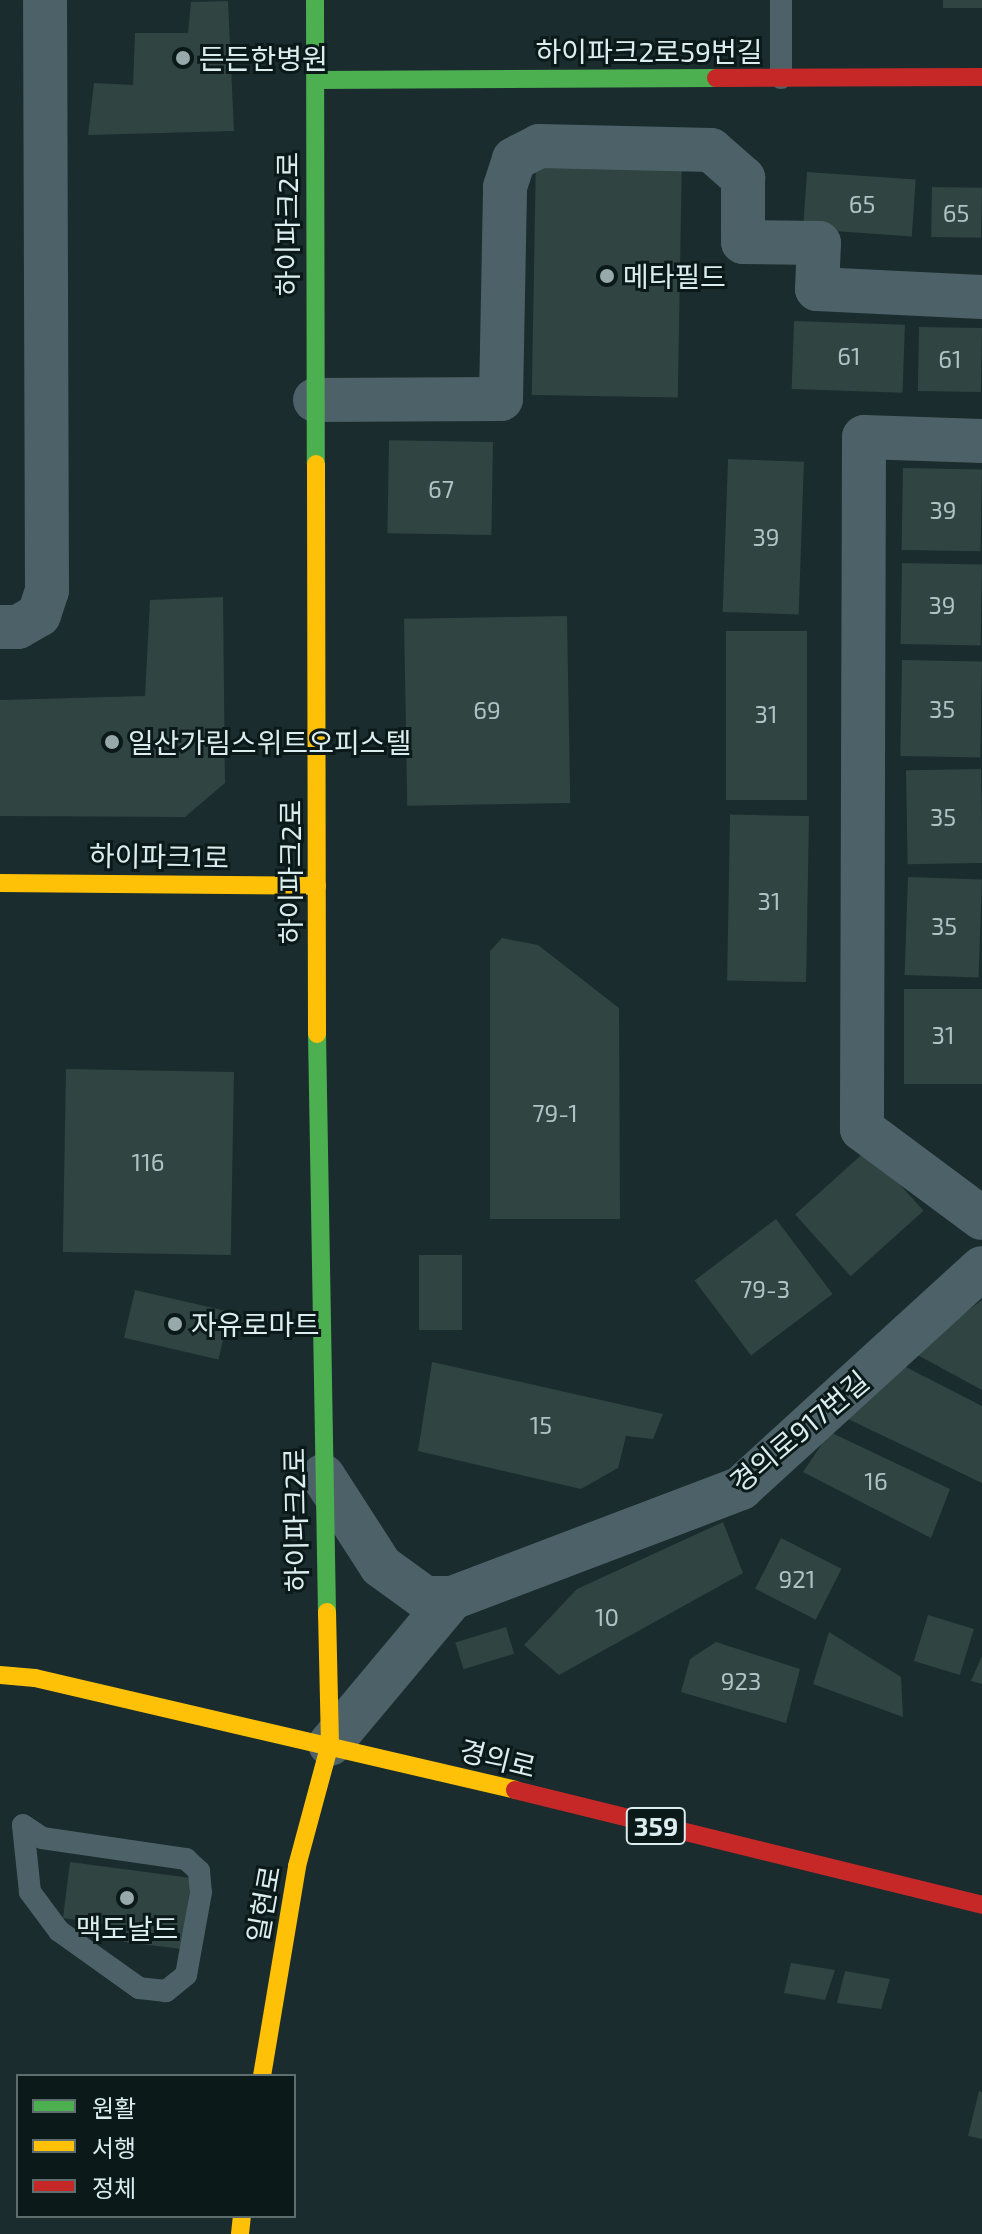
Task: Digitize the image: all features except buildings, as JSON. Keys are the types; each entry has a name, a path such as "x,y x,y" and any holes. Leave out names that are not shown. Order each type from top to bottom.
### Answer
{"street":[{"path":"0,627 18,627 39,615 47,591 45,0"},
{"name":"하이파크2로","path":"315,0 317,886 323,1476 330,1744"},
{"name":"하이파크2로59번길","path":"316,80 982,77"},
{"path":"315,400 501,399 505,187 514,159 539,146 711,150 743,178 743,242 819,243 817,289 982,297"},
{"path":"982,441 864,437 862,1081 862,1129 982,1218"},
{"name":"하이파크1로","path":"0,883 317,886"},
{"name":"경의로917번길","path":"452,1598 741,1488 982,1268"},
{"path":"323,1476 381,1566 425,1598 452,1598"},
{"path":"330,1744 452,1598"},
{"name":"경의로","path":"0,1675 35,1678 330,1744 982,1905"},
{"name":"일현로","path":"262,2074 297,1866 330,1744"}],"lane":[{"path":"781,0 781,78"},
{"path":"23,1825 42,1838 186,1859 199,1871 201,1892 186,1975 166,1991 139,1988 59,1931 30,1892 23,1825"}],"traffic: fast":[{"path":"315,0 316,464"},
{"path":"316,80 716,78"},
{"path":"317,1034 327,1612"}],"traffic: slow":[{"path":"316,464 317,1034"},
{"path":"0,883 317,886"},
{"path":"262,2074 297,1866 330,1744 327,1612"},
{"path":"0,1675 35,1678 515,1790"},
{"path":"240,2234 242,2218"}],"traffic: jam":[{"path":"716,78 982,77"},
{"path":"515,1790 982,1905"}],"place":[{"name":"든든한병원","path":"183,58"},
{"name":"메타필드","path":"607,276"},
{"name":"일산가림스위트오피스텔","path":"112,742"},
{"name":"자유로마트","path":"175,1324"},
{"name":"맥도날드","path":"127,1898"}]}
